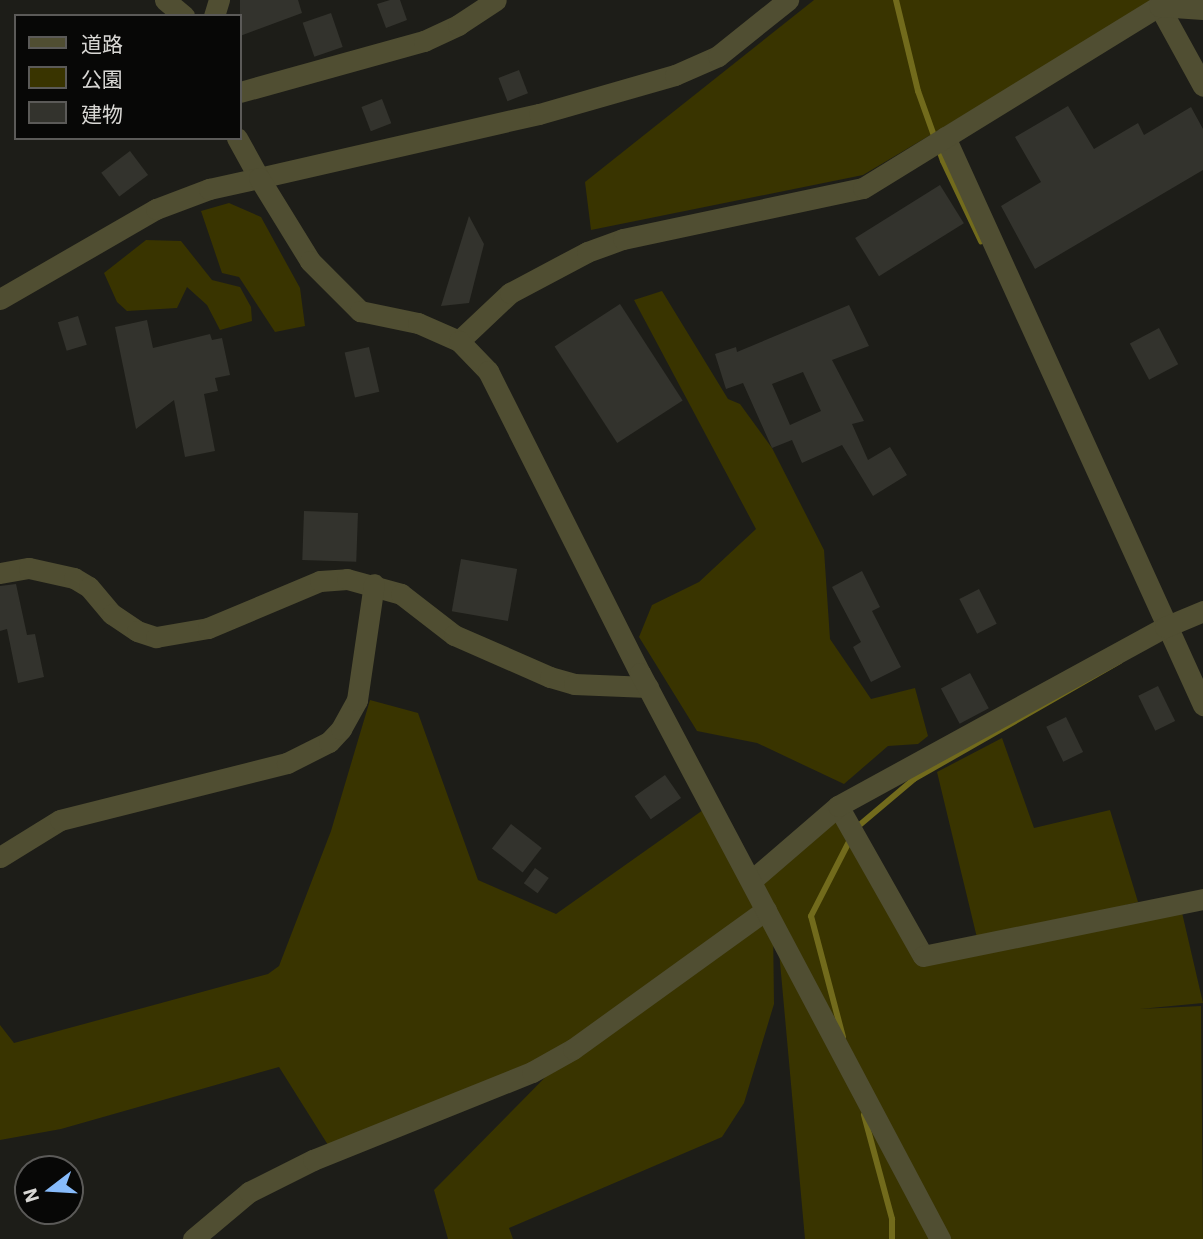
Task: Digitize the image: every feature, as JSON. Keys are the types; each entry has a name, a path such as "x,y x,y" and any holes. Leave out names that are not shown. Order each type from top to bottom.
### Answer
{"street":[{"path":"165,0 182,14"},
{"path":"242,91 424,41 458,25 496,0"},
{"path":"0,299 156,209 209,189 539,114 675,75 718,56 788,0"},
{"path":"459,341 510,293 587,252 623,239 863,188 1159,6 1203,9"},
{"path":"1159,6 1203,86"},
{"path":"945,137 1203,705"},
{"path":"238,140 310,261 352,304 360,311 418,323 459,341 488,371 648,687 940,1239"},
{"path":"0,573 29,568 74,578 89,587 112,614 138,631 156,637 208,628 320,581 346,579 374,584 401,594 454,635 550,677 574,684 648,687"},
{"path":"0,857 60,820 287,763 329,742 341,729 357,700 374,584"},
{"path":"752,880 838,806 1166,627 1203,611"},
{"path":"838,806 923,956 1203,899"},
{"path":"193,1239 249,1192 291,1171 532,1072 573,1049 766,910"}],"green space":[{"path":"814,0 1158,0 863,175 591,230 585,182"},
{"path":"229,203 261,217 300,288 305,326 275,332 239,277 222,273 201,211"},
{"path":"146,240 181,241 212,280 240,287 251,307 252,321 220,330 207,305 187,287 177,308 127,311 117,302 104,273"},
{"path":"662,291 728,399 740,404 772,448 824,550 830,639 871,699 915,688 928,736 918,744 888,746 844,784 757,743 697,731 639,637 652,605 699,582 756,529 634,300"},
{"path":"370,700 418,713 478,880 556,914 703,810 773,926 774,1004 744,1103 722,1137 509,1228 513,1239 448,1239 434,1190 571,1051 328,1145 279,1067 61,1129 0,1140 0,1025 14,1043 268,974 279,966 331,831"},
{"path":"1002,738 1034,828 1110,810 1138,902 978,942 937,772"},
{"path":"841,818 922,962 1180,904 1203,1003 1140,1009 1201,1006 1203,1239 805,1239 776,918 761,880"}],"building":[{"path":"240,0 298,0 302,13 242,35"},
{"path":"400,0 407,20 386,28 377,4"},
{"path":"331,13 343,47 314,57 303,23"},
{"path":"519,70 528,93 507,101 498,78"},
{"path":"382,99 391,123 371,131 361,107"},
{"path":"1068,106 1094,149 1138,123 1144,135 1191,107 1203,129 1203,170 1035,269 1001,206 1041,182 1015,137"},
{"path":"130,151 148,175 119,197 101,173"},
{"path":"940,185 964,223 879,276 855,238"},
{"path":"469,216 484,244 469,303 441,306"},
{"path":"620,304 683,400 617,443 555,346"},
{"path":"849,305 869,346 832,360 864,421 852,424 868,460 890,447 907,475 873,496 842,445 802,463 792,440 772,448 743,383 726,389 715,354 736,347 737,352","holes":["803,372 821,411 790,425 772,384"]},
{"path":"78,316 87,345 67,351 58,322"},
{"path":"147,320 153,348 210,334 212,340 222,338 230,375 215,378 218,391 204,394 215,451 185,457 174,400 136,429 115,327"},
{"path":"1159,328 1178,364 1149,380 1130,343"},
{"path":"369,347 379,392 355,397 345,353"},
{"path":"304,511 358,513 356,562 302,560"},
{"path":"461,559 517,569 508,621 452,611"},
{"path":"862,571 880,607 872,611 901,667 871,682 853,647 861,642 832,587"},
{"path":"16,584 27,635 35,634 44,677 18,683 7,629 0,631 0,586"},
{"path":"979,589 997,624 977,634 959,599"},
{"path":"970,673 989,708 960,724 941,688"},
{"path":"1158,686 1175,721 1155,731 1138,696"},
{"path":"1066,717 1083,752 1063,762 1046,727"},
{"path":"665,775 681,798 651,819 635,796"},
{"path":"511,824 542,848 523,872 492,848"},
{"path":"535,868 549,878 538,893 524,883"}],"waterway":[{"path":"896,0 918,91 943,161 981,241"},
{"path":"856,828 914,779 1120,661"},
{"path":"843,1037 811,916 851,838"},
{"path":"864,1115 892,1219 892,1239"}]}
